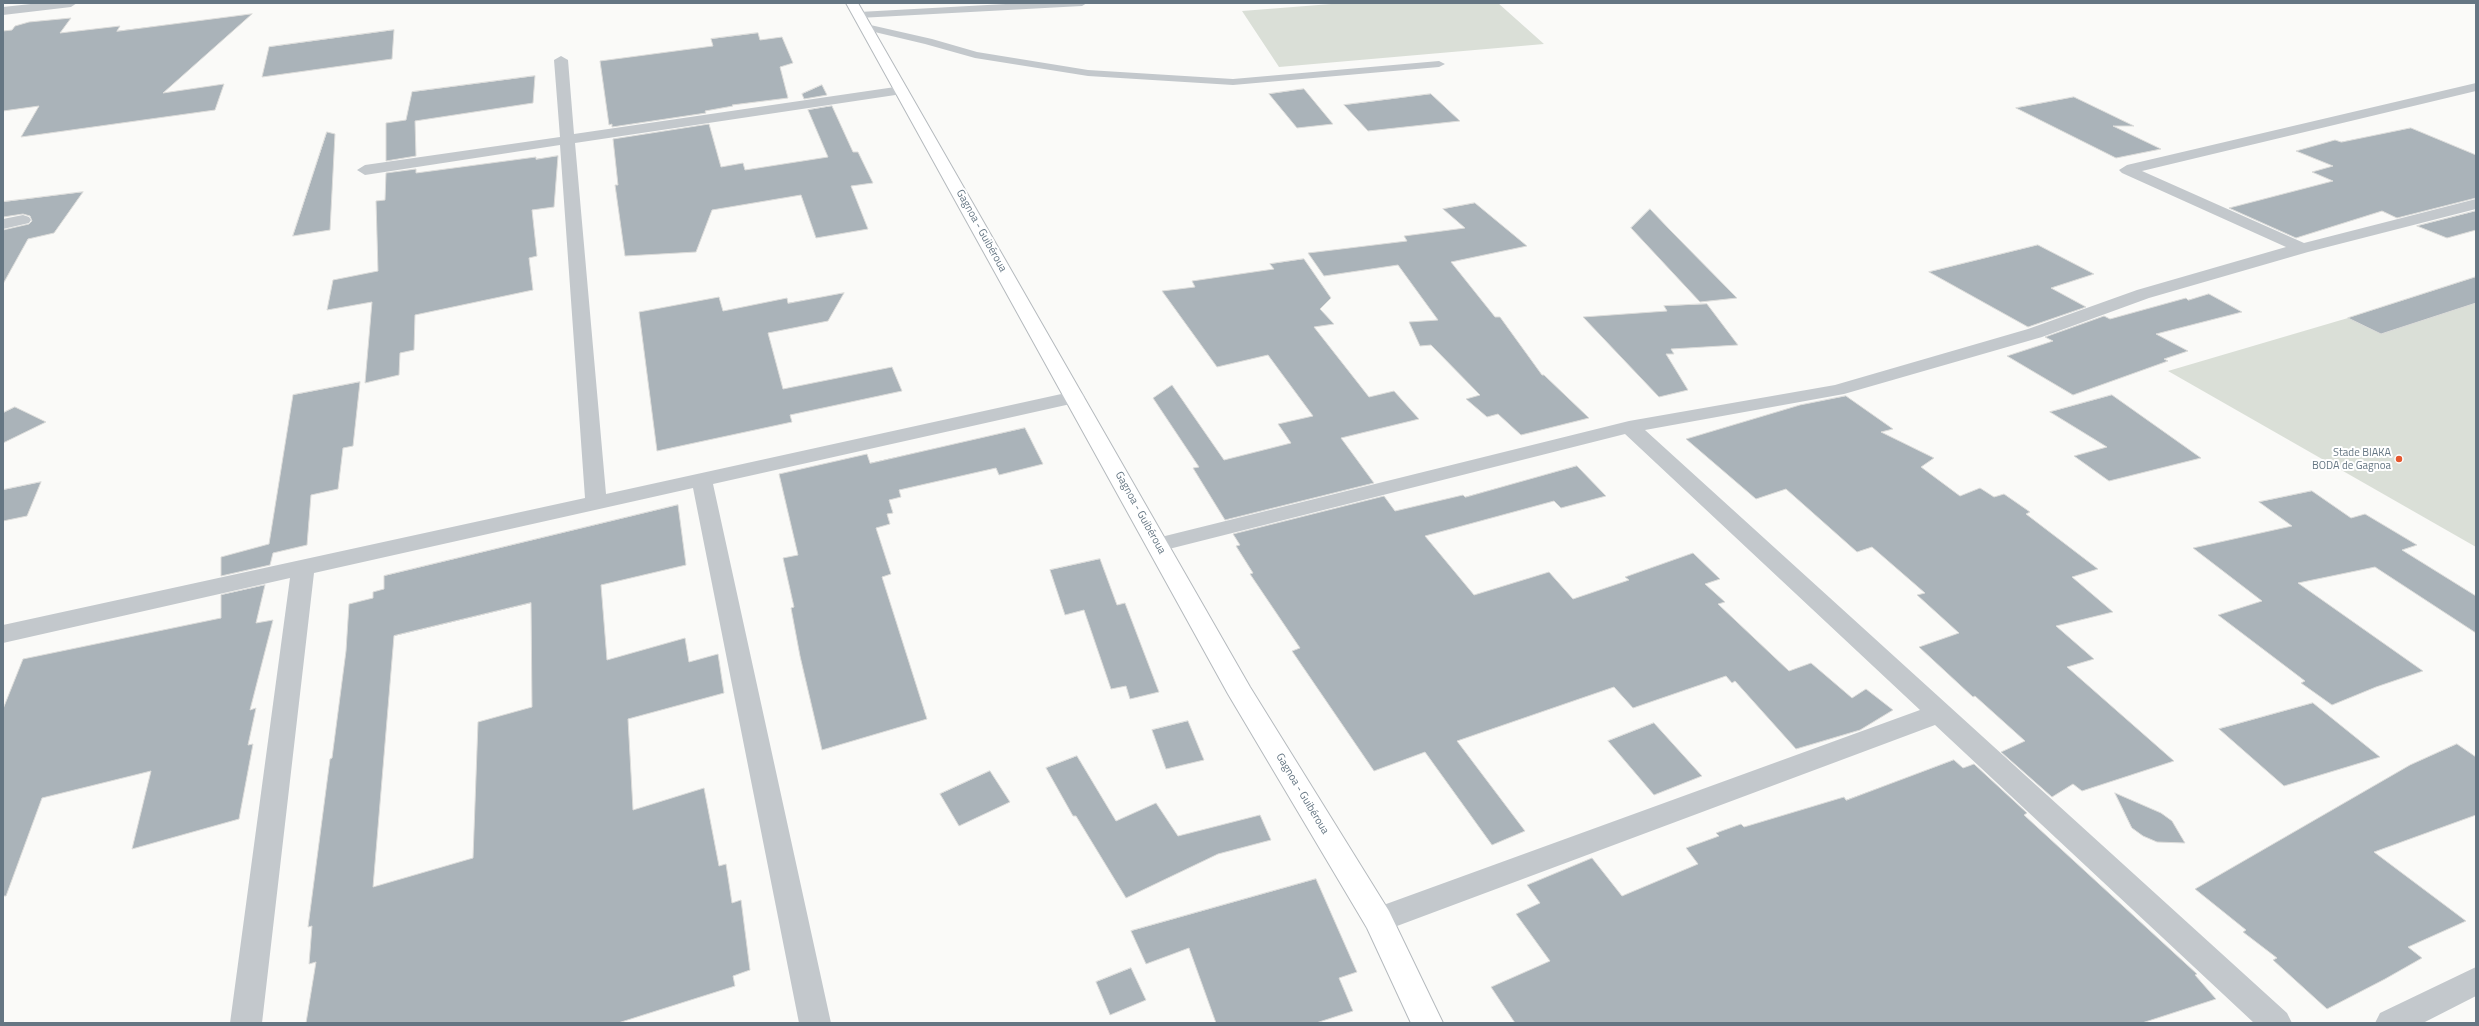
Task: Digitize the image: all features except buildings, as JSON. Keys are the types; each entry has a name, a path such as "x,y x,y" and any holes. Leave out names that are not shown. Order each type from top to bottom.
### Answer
{"main road":[{"name":"Gagnoa - Guibéroua","path":"859,15 1241,694 1378,920 1428,1023"}],"street":[{"path":"3,11 71,3"},
{"path":"561,60 596,503"},
{"path":"2302,248 2127,170 2476,87"},
{"path":"365,170 902,90"},
{"path":"1157,544 1628,427 1837,390 2035,333 2143,294 2302,248 2476,204"},
{"path":"3,224 24,220"},
{"path":"3,634 1075,397"},
{"path":"1628,427 2276,1023"},
{"path":"702,480 815,1023"},
{"path":"246,1023 303,568"},
{"path":"1378,920 1940,713"},
{"path":"2391,1023 2476,982"}],"lane":[{"path":"859,15 1082,3"},
{"path":"859,15 928,41 975,55 1088,73 1233,82 1438,64"}],"shaded area":[{"path":"1344,3 1498,3 1544,44 1279,67 1242,11"},
{"name":"Stade BIAKA BODA de Gagnoa","path":"2476,277 2476,547 2168,371 2348,318"}],"place":[{"name":"Stade BIAKA BODA de Gagnoa","path":"2399,459"}]}
